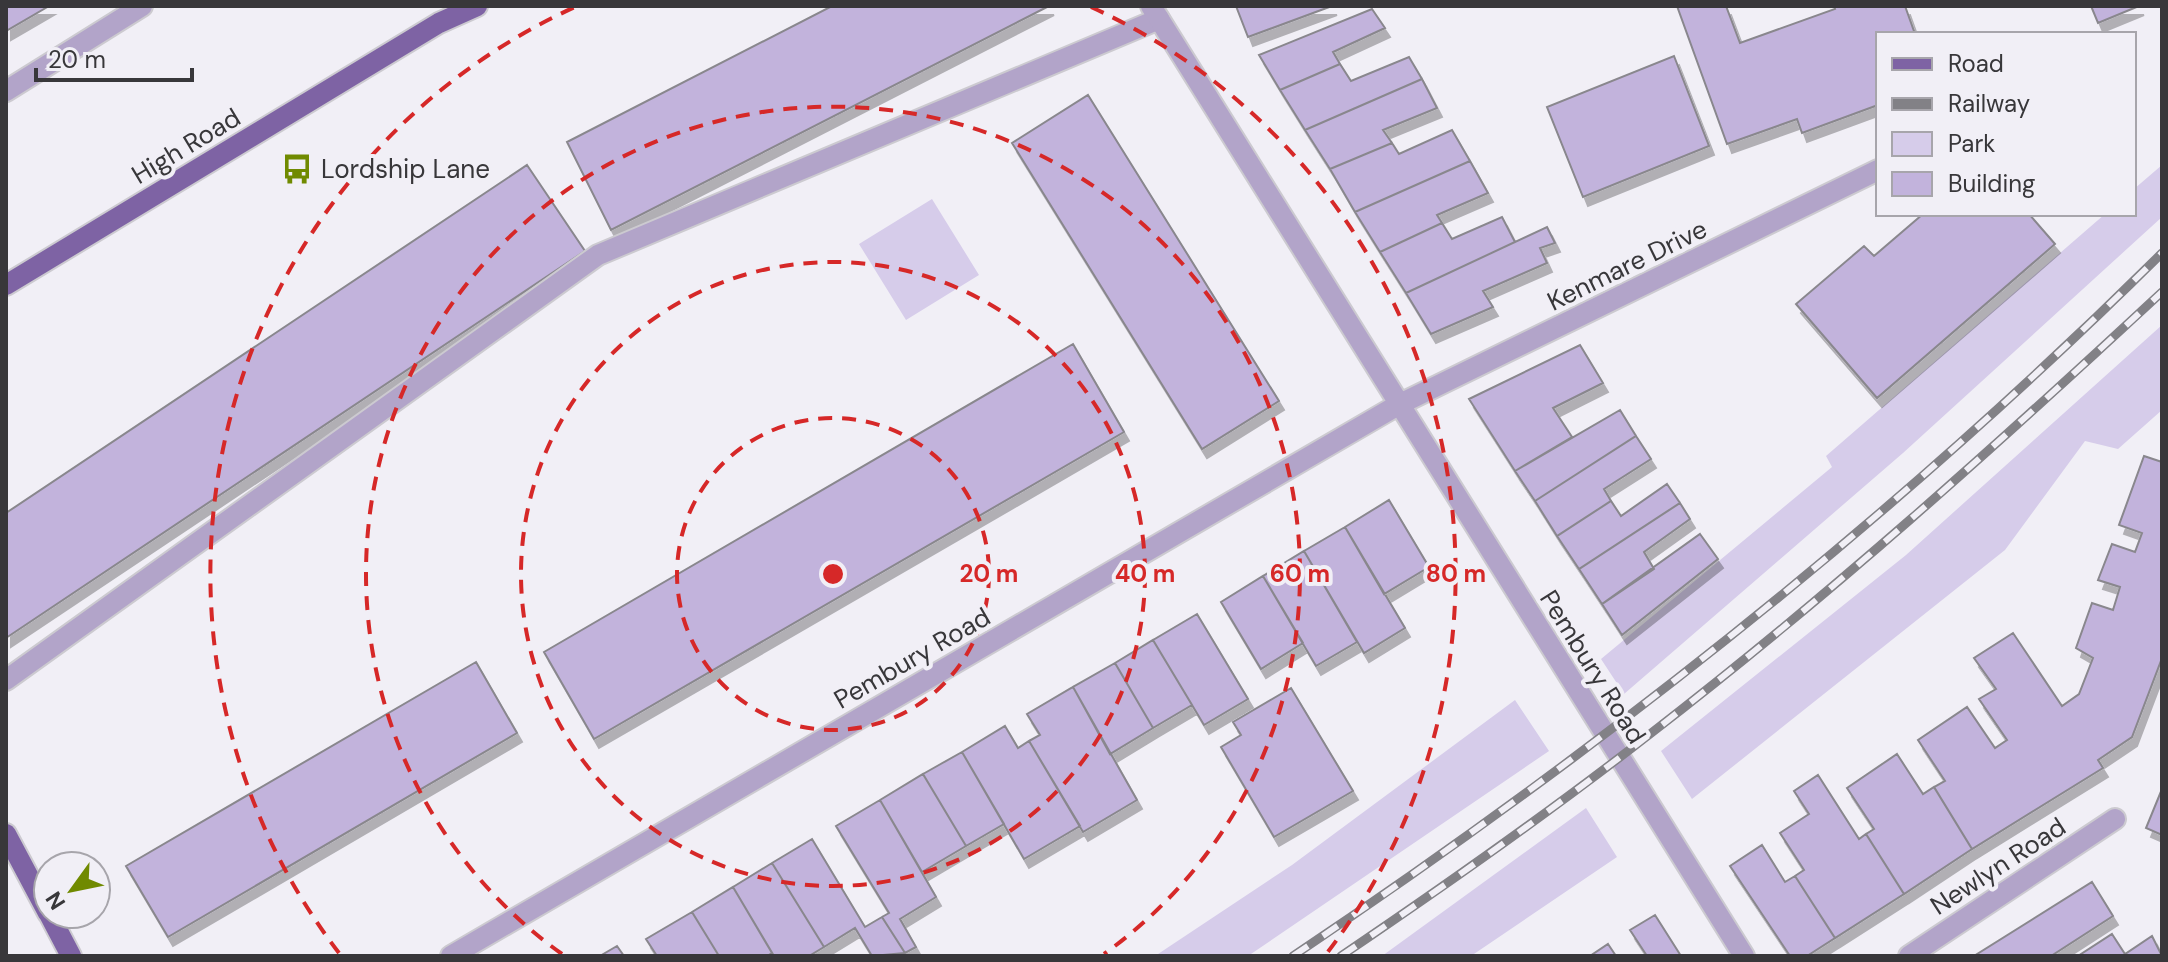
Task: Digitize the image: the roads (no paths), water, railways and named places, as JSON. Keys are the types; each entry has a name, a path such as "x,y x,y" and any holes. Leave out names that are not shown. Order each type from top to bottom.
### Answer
{"main road":[{"name":"High Road","path":"6,285 439,23 477,6"},
{"path":"6,834 32,883"},
{"path":"57,930 71,956"}],"street":[{"path":"6,91 142,6"},
{"path":"6,680 598,255 1155,13"},
{"name":"Pembury Road","path":"1155,13 1744,956"},
{"name":"Kenmare Drive","path":"1398,405 1876,171"},
{"name":"Pembury Road","path":"451,956 1398,405"},
{"name":"Newlyn Road","path":"1909,956 2115,819"}],"railway":[{"path":"1293,956 1522,796 1744,625 1853,536 1958,444 2062,350 2162,253"},
{"path":"1341,956 1536,820 1717,682 1911,519 2162,292"}],"place":[{"name":"Lordship Lane","path":"297,169"}]}
